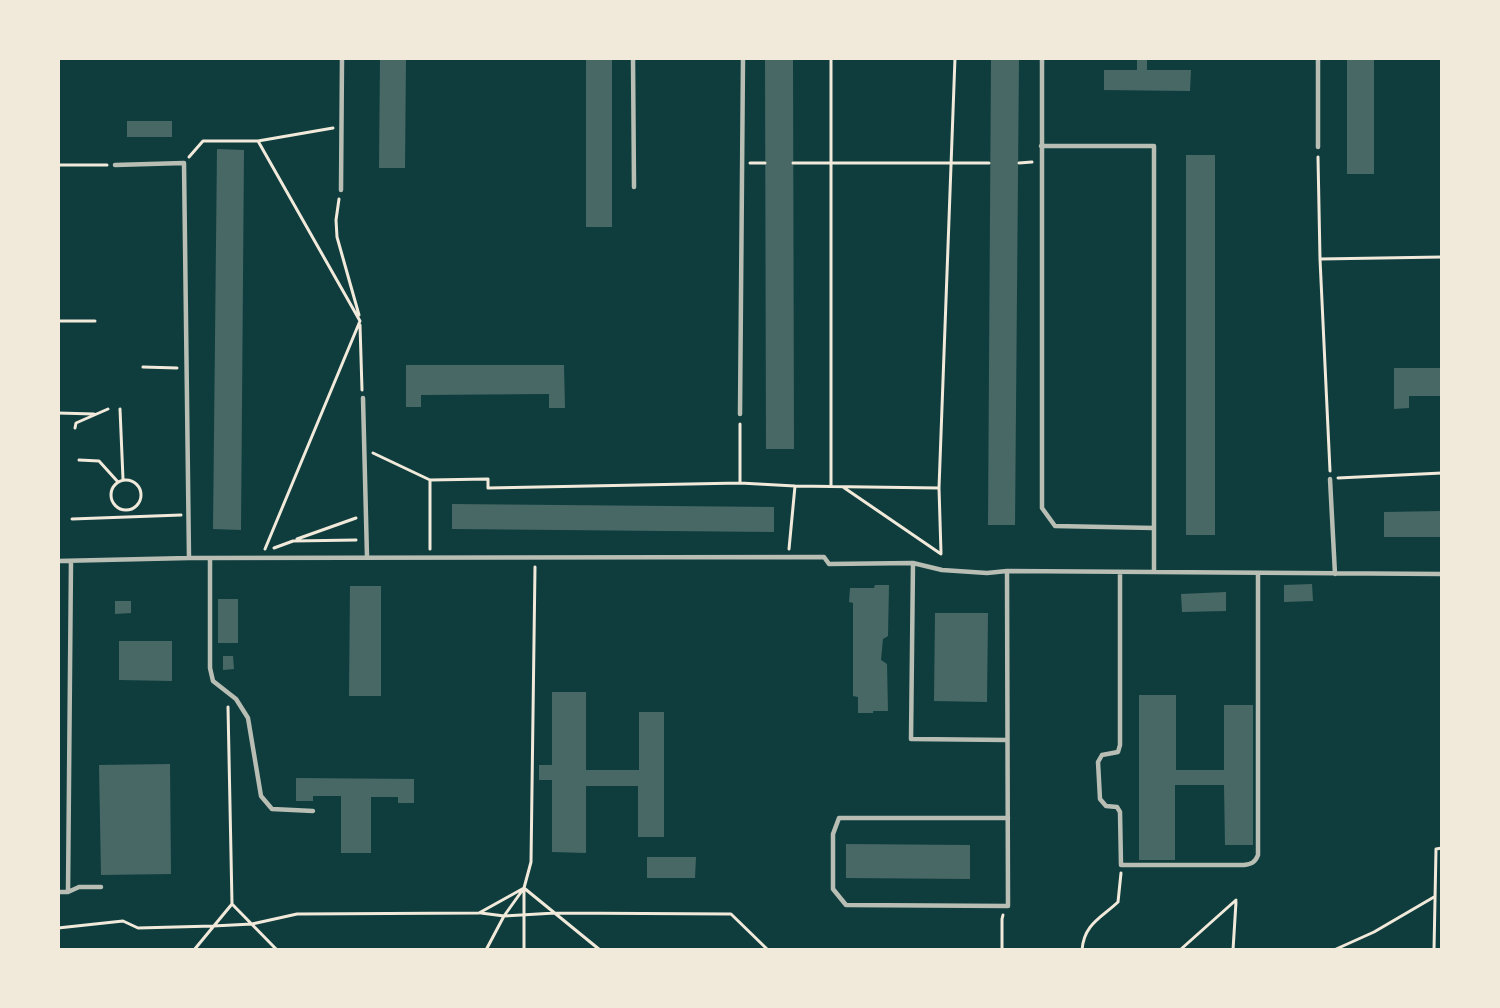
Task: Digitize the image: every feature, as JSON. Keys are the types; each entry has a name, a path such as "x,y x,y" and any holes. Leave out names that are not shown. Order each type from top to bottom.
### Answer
{"lane":[{"path":"341,190 342,58"},
{"path":"633,58 634,187"},
{"path":"740,414 744,58"},
{"path":"1042,58 1042,508 1055,526 1154,528"},
{"path":"1318,58 1318,147"},
{"path":"1041,146 1154,146 1154,572"},
{"path":"115,165 184,163 189,558"},
{"path":"363,398 367,557"},
{"path":"1330,479 1335,574"},
{"path":"58,561 367,557 824,557 829,564 913,563 942,570 987,573 1007,571 1442,574"},
{"path":"210,559 210,668 213,681 236,699 248,718 261,796 272,809 313,811"},
{"path":"68,892 71,561"},
{"path":"913,563 910,739 1007,740"},
{"path":"1007,571 1007,740 1008,818 1008,906 846,905 833,889 833,834 838,818 1008,818"},
{"path":"1120,573 1120,745 1118,752 1106,754 1099,759 1098,773 1100,800 1106,806 1117,807 1120,813 1120,866 1244,865 1256,860 1258,855 1258,573"},
{"path":"58,892 68,892 79,887 101,887"}],"path":[{"path":"831,58 831,486"},
{"path":"942,570 939,488 955,58"},
{"path":"184,163 203,141 258,141 341,126"},
{"path":"258,141 360,321"},
{"path":"1318,147 1320,259 1330,479 1442,472"},
{"path":"1019,163 1041,162"},
{"path":"742,163 765,163"},
{"path":"793,163 989,163"},
{"path":"58,165 115,165"},
{"path":"341,190 336,220 337,237 360,321 363,398"},
{"path":"1320,259 1442,257"},
{"path":"58,321 95,321"},
{"path":"360,321 264,551 366,515"},
{"path":"143,368 187,368"},
{"path":"120,409 123,480"},
{"path":"75,428 76,423 108,410"},
{"path":"58,413 96,414"},
{"path":"740,414 740,483"},
{"path":"364,448 430,480 488,479 488,488 740,483 939,488"},
{"path":"79,460 99,461 118,482"},
{"path":"126,523 128,510 138,503 140,490 132,481 123,480 112,489 111,500 118,507 128,510"},
{"path":"430,480 430,558"},
{"path":"788,557 795,486"},
{"path":"841,486 941,554"},
{"path":"72,519 189,515"},
{"path":"293,541 367,540"},
{"path":"524,950 524,888 531,862 535,557"},
{"path":"194,950 232,904 228,694"},
{"path":"1434,950 1436,849 1442,848"},
{"path":"1082,950 1088,928 1118,902 1121,883 1120,866"},
{"path":"479,913 524,888"},
{"path":"524,888 600,950"},
{"path":"486,950 504,916 524,888"},
{"path":"1434,889 1442,888"},
{"path":"1334,950 1374,932 1434,897"},
{"path":"1180,950 1236,900 1233,950"},
{"path":"232,904 276,950"},
{"path":"1002,950 1002,919 1008,906"},
{"path":"58,928 123,921 138,928 252,924 297,914 479,913 504,916 731,914 768,950"}],"building":[{"path":"380,58 406,58 405,168 379,168"},
{"path":"586,58 612,58 612,227 586,227"},
{"path":"765,58 793,58 794,449 766,449"},
{"path":"991,58 1019,58 1015,525 988,525"},
{"path":"1137,58 1147,58 1147,70 1191,70 1190,91 1104,90 1104,70 1137,70"},
{"path":"1347,58 1374,58 1374,174 1347,174"},
{"path":"127,121 172,121 172,137 127,137"},
{"path":"217,149 244,150 241,530 213,529"},
{"path":"1186,155 1215,155 1215,535 1186,535"},
{"path":"406,365 564,365 565,408 549,408 549,394 421,395 421,407 406,407"},
{"path":"1394,368 1442,368 1442,396 1409,396 1409,408 1394,409"},
{"path":"452,504 774,507 774,532 452,529"},
{"path":"1442,511 1442,537 1384,537 1384,512"},
{"path":"1312,584 1313,601 1284,602 1284,585"},
{"path":"875,585 889,585 888,636 883,639 881,660 887,664 888,711 858,713 858,697 853,696 853,603 849,602 850,588 874,588"},
{"path":"350,586 381,586 381,696 349,696"},
{"path":"1226,592 1226,611 1182,612 1181,594"},
{"path":"218,599 238,599 238,643 218,643"},
{"path":"115,601 131,601 131,613 115,614"},
{"path":"935,613 988,613 987,702 934,701"},
{"path":"119,641 172,641 172,681 119,680"},
{"path":"223,656 233,656 234,669 223,670"},
{"path":"552,692 586,692 586,770 639,770 639,712 664,712 664,837 638,837 638,786 586,786 586,853 552,852 552,780 539,780 539,765 552,765"},
{"path":"1139,695 1176,695 1176,770 1224,770 1224,705 1253,705 1253,845 1225,845 1224,785 1175,785 1175,860 1139,860"},
{"path":"170,764 171,874 101,875 99,765"},
{"path":"296,778 414,779 414,803 398,803 398,797 371,797 371,853 341,853 341,796 313,796 313,801 296,801"},
{"path":"846,844 970,845 970,879 846,878"},
{"path":"647,857 696,857 695,878 647,878"}]}
